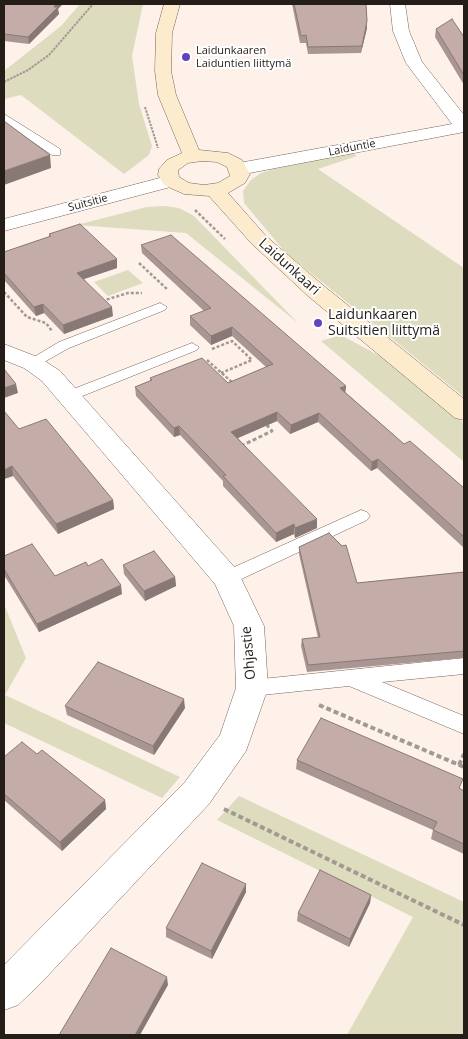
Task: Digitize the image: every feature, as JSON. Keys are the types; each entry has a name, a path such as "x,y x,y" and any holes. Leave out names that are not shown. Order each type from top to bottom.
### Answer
{"street":[{"path":"172,4 164,33 163,71 167,95 192,156"},
{"path":"397,4 401,31 414,62 464,127"},
{"name":"Laiduntie","path":"239,169 464,127"},
{"path":"192,156 221,157 229,160 239,169 238,179 224,188 214,190 184,188 171,181 168,175 169,169 174,164 192,156"},
{"name":"Suitsitie","path":"4,225 171,181"},
{"name":"Laidunkaari","path":"214,190 259,240 316,291 464,412"},
{"name":"Ohjastie","path":"4,351 32,362 51,376 227,578 249,626 252,688 234,741 197,793 33,964 4,991"}],"lane":[{"path":"4,117 56,152"},
{"path":"32,362 64,345 160,307"},
{"path":"69,396 196,351"},
{"path":"227,578 361,516"},
{"path":"252,688 464,666"},
{"path":"352,678 464,725"}],"path":[{"path":"4,82 28,70 50,55 93,4"},
{"path":"96,305 128,293 145,293 160,307 179,300 139,263"},
{"path":"4,292 27,318 46,323 54,320"},
{"path":"95,299 104,302"},
{"path":"46,323 64,345"},
{"path":"196,351 232,342 252,360"},
{"path":"196,351 240,389"},
{"path":"221,373 257,358"},
{"path":"234,384 242,380"},
{"path":"239,446 272,432 261,417"},
{"path":"312,703 464,767"},
{"path":"459,765 464,754"},
{"path":"215,804 464,925"}],"green space":[{"path":"80,4 143,4 132,56 139,104 152,146 149,155 124,174 21,95 4,99 4,71 61,26"},
{"path":"352,153 357,156 318,169 464,268 464,397 285,252 244,203 243,191 251,180 261,173"},
{"path":"164,206 179,208 194,216 298,323 186,233 76,225 147,207"},
{"path":"128,270 143,283 108,296 94,282"},
{"path":"341,335 387,360 464,423 464,462 321,341"},
{"path":"4,604 26,658 5,695 180,777 162,798 4,723"},
{"path":"239,796 464,902 464,1035 347,1035 413,917 217,820"}],"building":[{"path":"4,4 56,4 54,7 58,7 28,37 4,34"},
{"path":"294,4 366,4 367,21 362,46 308,47 306,35 301,36"},
{"path":"452,19 464,37 464,75 436,29"},
{"path":"4,121 50,155 4,171"},
{"path":"80,224 117,259 77,273 112,307 63,325 43,304 34,307 4,273 4,252"},
{"path":"171,235 346,386 340,388 404,444 410,441 464,488 464,537 378,459 372,462 319,413 291,425 277,412 231,432 317,519 295,528 294,524 276,533 223,476 226,475 179,426 174,428 135,387 152,380 150,378 202,358 228,383 273,364 232,327 211,336 190,316 211,308 141,245"},
{"path":"4,369 16,384 4,388"},
{"path":"4,411 19,429 46,419 113,500 56,524 12,466 4,470"},
{"path":"329,533 342,546 346,545 357,583 464,572 464,651 308,665 302,639 320,637 299,547"},
{"path":"32,544 55,576 86,562 88,566 102,559 121,585 37,624 4,569 4,556"},
{"path":"154,551 175,577 144,591 123,565"},
{"path":"98,662 184,699 153,746 65,706"},
{"path":"321,718 463,779 459,788 464,791 464,844 433,830 437,822 297,760"},
{"path":"22,742 37,754 42,750 105,800 60,842 4,794 4,757"},
{"path":"202,863 246,884 211,951 166,928"},
{"path":"320,870 371,895 350,939 298,913"},
{"path":"111,948 167,977 135,1035 59,1035"}],"place":[{"name":"Laidunkaaren Laiduntien liittymä","path":"186,57"},
{"name":"Laidunkaaren Suitsitien liittymä","path":"318,323"}]}
